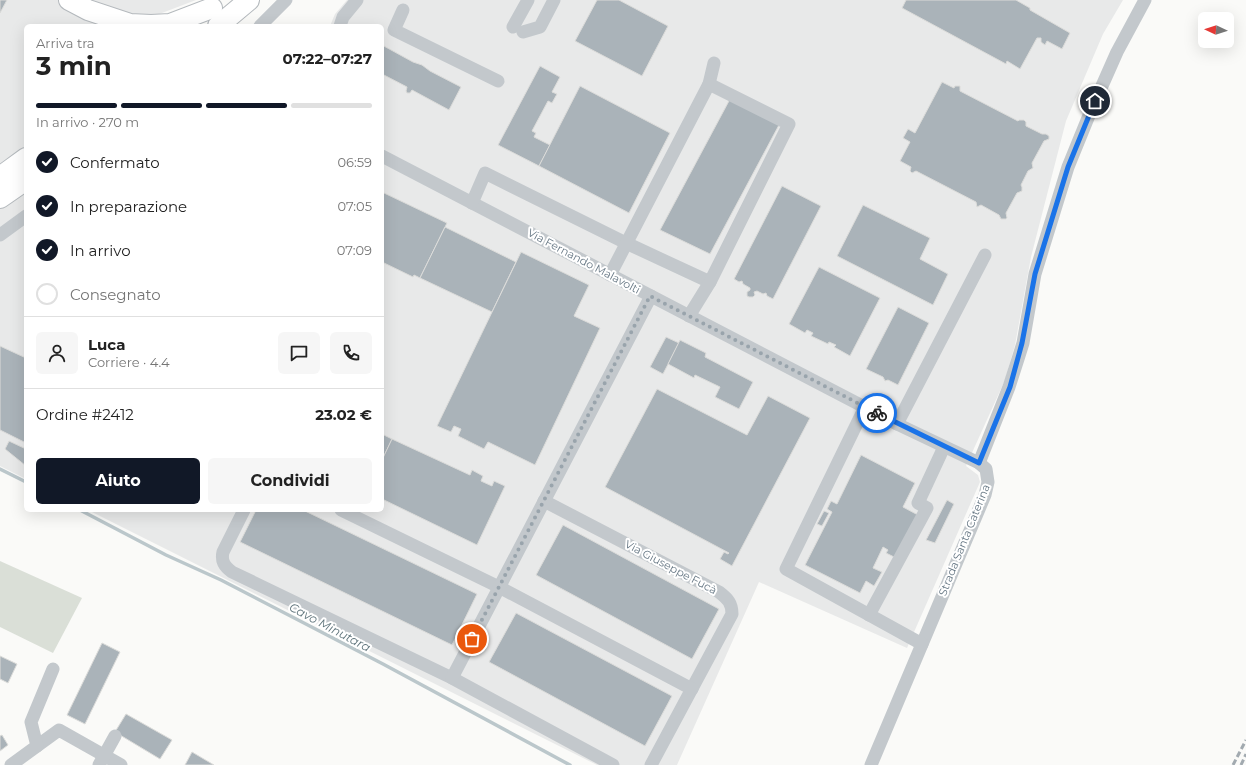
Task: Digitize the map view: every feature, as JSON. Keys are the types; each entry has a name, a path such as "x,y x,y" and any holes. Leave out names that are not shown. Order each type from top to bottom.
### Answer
{"highway":[{"path":"69,0 88,10 130,24"},
{"path":"170,24 217,11 249,0"},
{"path":"88,10 98,24"},
{"path":"195,24 217,11"},
{"path":"0,177 24,159"},
{"path":"0,198 24,181"}],"street":[{"path":"266,24 286,0"},
{"path":"341,24 343,17 357,0"},
{"path":"528,0 518,29 540,27 554,0"},
{"path":"979,463 1010,387 1022,343 1035,274 1068,167 1114,59 1145,0"},
{"path":"403,10 394,30 498,81"},
{"path":"610,274 709,84 714,63"},
{"path":"690,316 710,282 789,124 709,84"},
{"name":"Via Fernando Malavolti","path":"384,157 897,424 979,463"},
{"path":"472,203 485,173 626,243 710,282"},
{"path":"0,235 24,217"},
{"path":"897,424 985,255"},
{"path":"452,678 650,296"},
{"path":"865,407 786,569 922,644"},
{"path":"869,615 927,508 918,503 944,447"},
{"name":"Strada Santa Caterina","path":"871,765 988,487 988,473 979,463"},
{"name":"Via Giuseppe Fucà","path":"544,501 719,592 727,598 732,606 732,614 651,765"},
{"path":"243,512 223,552 222,557 227,568 452,678 613,765"},
{"path":"345,512 499,587 692,689"},
{"path":"37,746 31,722 53,669"},
{"path":"11,765 59,730 101,760 121,765"},
{"path":"101,760 116,736"}],"shaded area":[{"path":"0,0 196,0 154,16 127,14 108,24 24,24 24,149 0,167"},
{"path":"347,0 1123,0 1103,34 1066,121 1031,257 1015,345 1005,380 966,466 978,475 980,482 907,648 759,582 677,765 597,765 92,512 384,512 384,24 331,24 335,14"},
{"path":"24,191 24,478 0,466 0,209"},
{"path":"0,561 82,598 53,653 0,627"}],"building":[{"path":"0,0 7,0 0,13"},
{"path":"597,0 619,0 668,26 642,76 575,41"},
{"path":"906,0 1016,0 1030,8 1030,10 1070,33 1062,49 1047,41 1045,45 1041,42 1041,38 1037,38 1020,69 1007,61 1006,64 902,8"},
{"path":"384,46 461,87 449,110 412,90 410,93 407,93 407,87 384,75"},
{"path":"540,66 560,77 552,92 557,94 552,103 548,101 532,131 536,133 534,137 550,145 539,166 498,145"},
{"path":"942,82 954,88 955,86 960,86 960,91 1018,121 1024,120 1026,122 1026,126 1049,136 1049,139 1044,141 1032,163 1033,168 1028,171 1021,185 1022,191 1017,193 1006,213 1006,219 1001,219 999,215 981,205 977,207 976,202 916,171 912,173 910,171 911,167 900,161 910,142 903,138 908,129 915,133"},
{"path":"580,86 670,133 629,213 539,166"},
{"path":"730,99 779,125 710,254 660,230"},
{"path":"782,186 821,206 773,299 767,296 766,293 763,294 757,291 754,292 755,295 753,297 749,297 747,296 747,292 750,288 743,284 742,281 739,282 734,279"},
{"path":"384,193 447,223 420,278 414,275 413,277 384,263"},
{"path":"863,205 930,238 920,259 948,274 933,305 837,256"},
{"path":"445,227 516,262 492,312 420,278"},
{"path":"521,252 589,285 574,316 600,328 535,465 488,442 484,449 458,436 461,429 454,426 451,432 437,426"},
{"path":"819,267 880,298 850,356 834,347 836,345 829,342 828,344 811,336 813,333 807,330 805,333 789,324"},
{"path":"898,307 929,323 898,385 888,380 885,381 883,377 866,369"},
{"path":"666,337 679,343 663,374 650,367"},
{"path":"680,340 706,353 705,357 753,382 739,409 715,397 720,387 695,375 694,378 668,364"},
{"path":"0,346 24,357 24,442 0,430"},
{"path":"657,389 747,435 768,396 810,418 732,566 720,559 724,552 729,553 605,487"},
{"path":"384,435 392,439 384,456"},
{"path":"392,439 470,475 472,470 483,476 481,481 492,486 494,481 505,486 477,545 384,500 384,456"},
{"path":"9,441 24,448 24,464 5,449"},
{"path":"861,455 915,483 903,507 918,515 896,558 886,553 888,550 883,547 873,568 882,572 874,586 866,581 860,593 805,565 832,512 827,509 831,501 837,504"},
{"path":"947,500 954,504 935,543 926,540"},
{"path":"824,511 829,513 822,526 817,524"},
{"path":"255,512 307,512 477,594 452,645 240,542"},
{"path":"563,525 719,609 692,659 536,575"},
{"path":"516,613 672,696 645,746 489,662"},
{"path":"102,643 120,652 85,724 67,715"},
{"path":"0,656 17,664 8,683 0,679"},
{"path":"126,714 172,740 160,759 115,732"},
{"path":"2,735 8,745 0,751 0,736"},
{"path":"192,752 214,765 185,765"}],"waterway":[{"name":"Cavo Minutara","path":"0,469 24,481"},
{"name":"Cavo Minutara","path":"84,512 166,555 221,580 383,664 570,765"}],"railway":[{"path":"1233,765 1246,740"},
{"path":"1241,765 1246,754"}],"way so far":[{"path":"472,639 650,296 877,413"}],"route":[{"path":"877,413 979,463 1010,387 1022,343 1035,274 1068,167 1095,101"}]}
